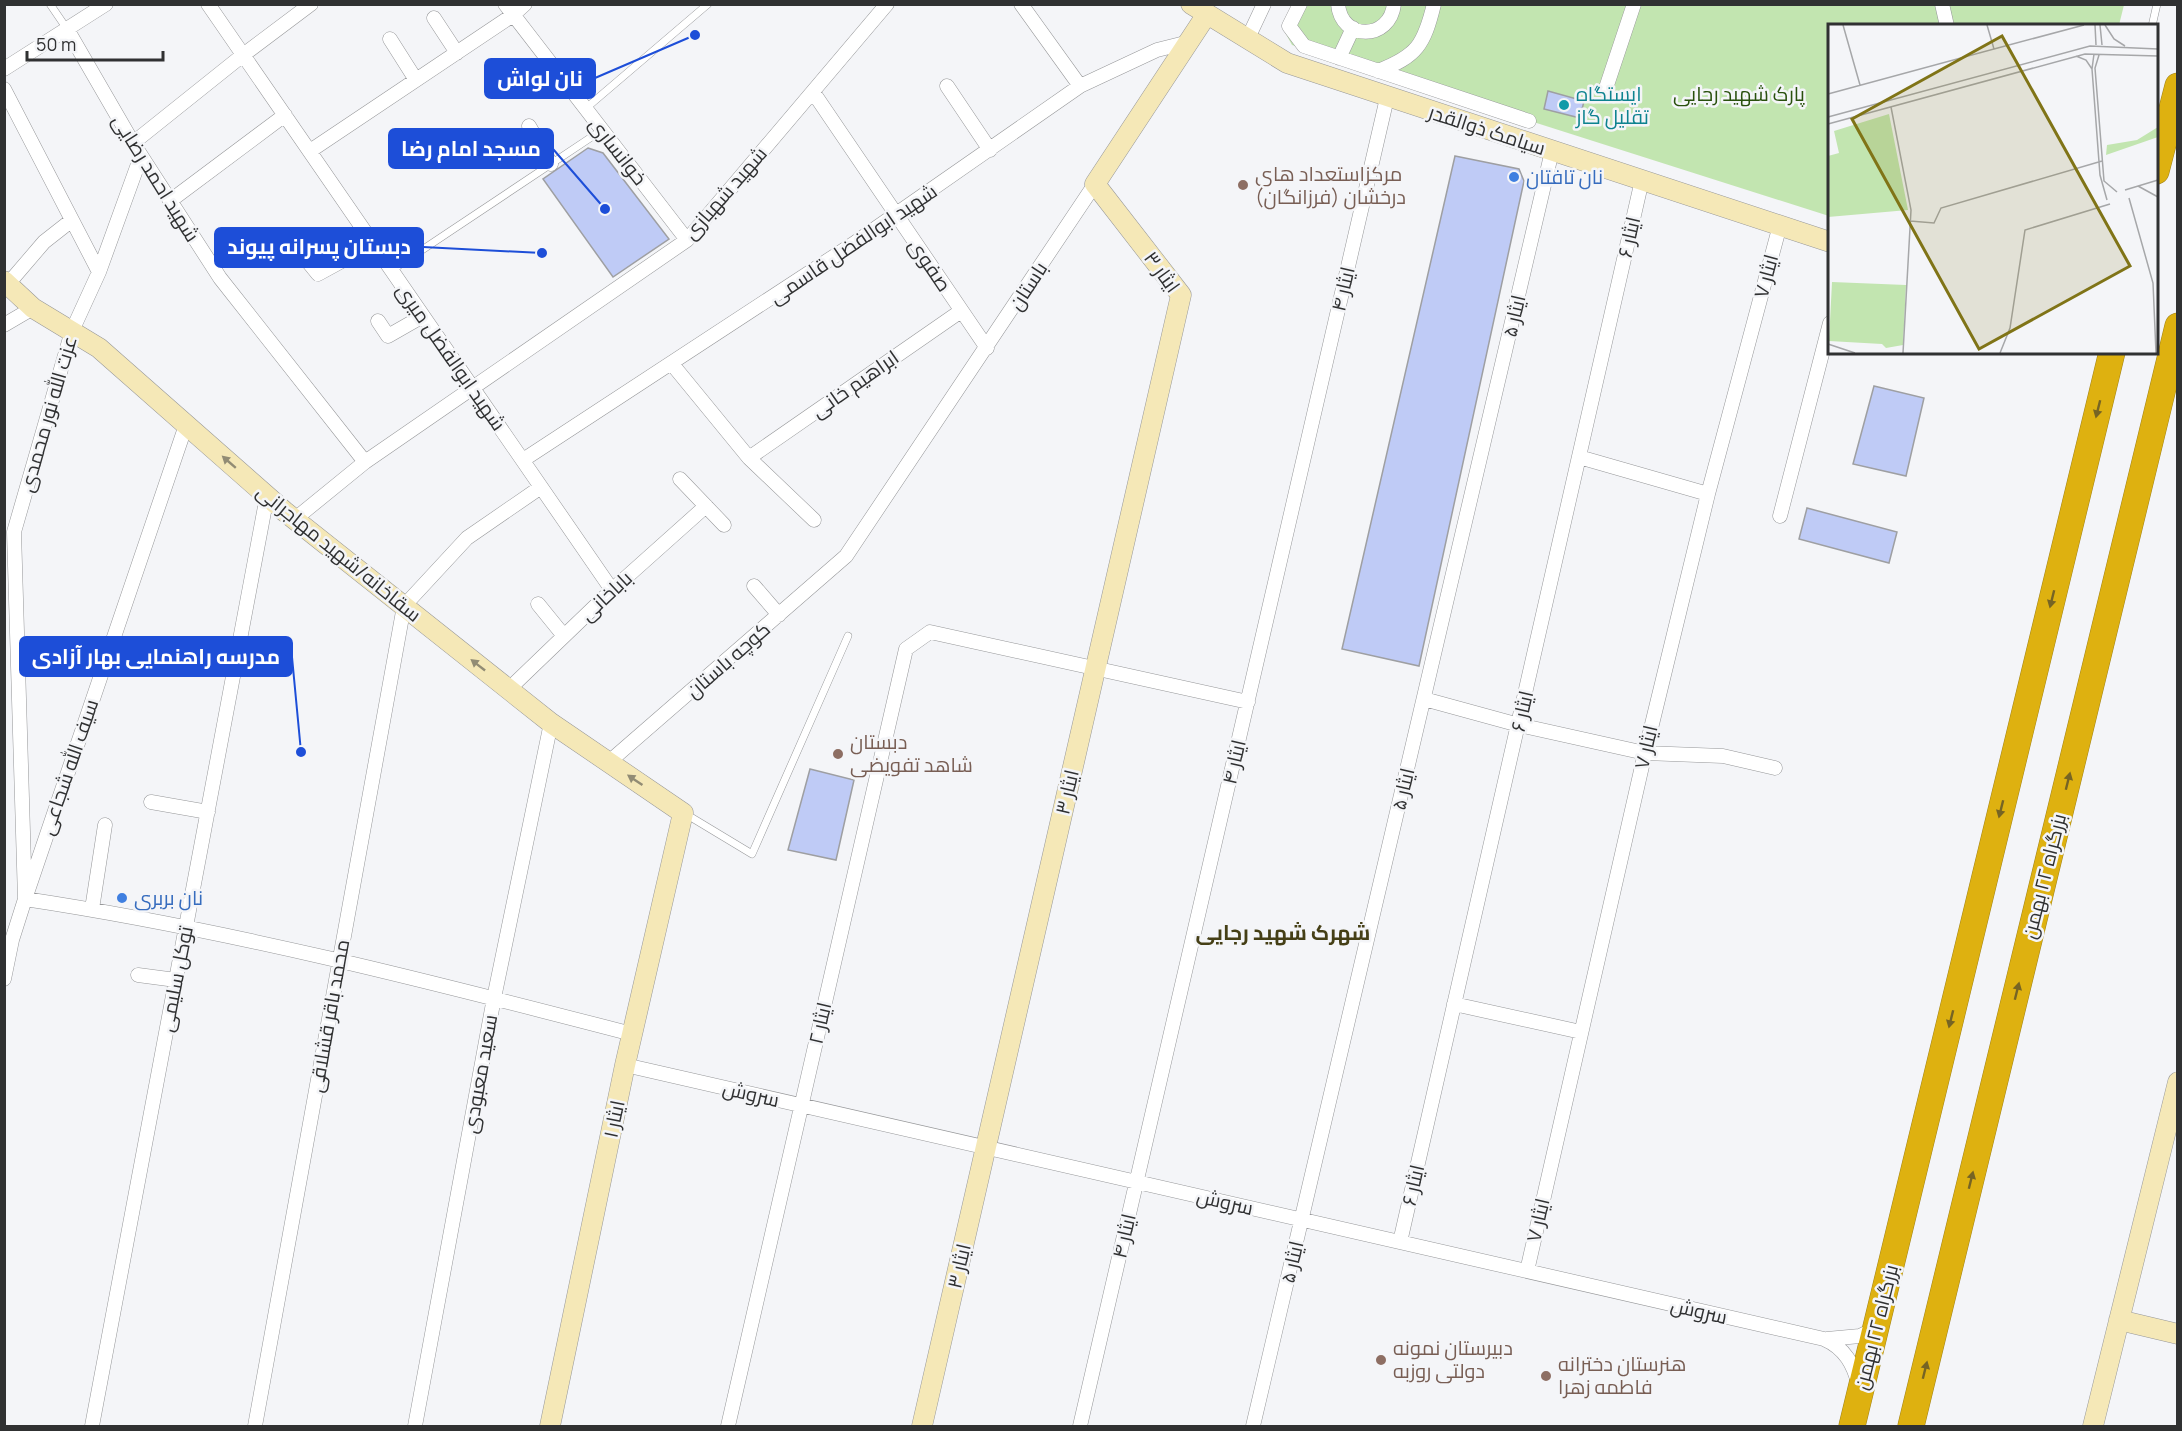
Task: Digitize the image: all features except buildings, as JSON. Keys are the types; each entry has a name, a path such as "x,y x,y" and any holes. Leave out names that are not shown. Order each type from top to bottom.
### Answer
{"highway":[{"path":"2158,167 2178,86"},
{"name":"بزرگراه ۲۲ بهمن","path":"1911,1426 2178,326"},
{"name":"بزرگراه ۲۲ بهمن","path":"1852,1426 2112,354"}],"street":[{"path":"4,69 106,4"},
{"name":"شهید ابوالفضل میری","path":"208,4 612,590"},
{"path":"133,143 311,4"},
{"path":"310,151 457,54 509,10 525,4"},
{"name":"شهید شهبازی","path":"295,519 365,462 687,240 887,4"},
{"path":"1021,4 1080,87"},
{"path":"1248,38 1264,4"},
{"path":"1300,4 1289,26 1304,46 1529,121"},
{"path":"1338,4 1342,18 1360,32 1381,29 1388,20 1394,4"},
{"path":"1378,71 1401,62 1413,52 1427,28 1434,4"},
{"path":"1606,88 1634,4"},
{"path":"1942,4 1947,24"},
{"name":"سیامک ذوالقدر","path":"1199,9 1287,63 1828,241"},
{"name":"باستان","path":"846,556 987,348 1189,42 1199,9"},
{"name":"خوانساری","path":"509,10 687,240"},
{"path":"434,18 457,54"},
{"path":"1339,58 1353,28"},
{"name":"شهید احمد رضایی","path":"67,29 133,143 220,278 365,462"},
{"path":"390,39 416,80"},
{"name":"شهید ابوالفضل قاسمی","path":"523,460 896,216 1080,87 1156,50 1189,42"},
{"path":"947,86 990,150"},
{"path":"4,89 99,272"},
{"name":"صفوی","path":"813,92 987,348"},
{"name":"ایثار ۴","path":"1080,1426 1388,98"},
{"path":"170,201 285,115"},
{"path":"528,126 551,164"},
{"name":"ایثار ۵","path":"1253,1426 1552,151"},
{"name":"عزت الله نور محمدی","path":"25,899 9,533 72,331 99,272 141,156"},
{"name":"ایثار ۶","path":"1400,1242 1642,180"},
{"name":"ایثار ۳","path":"922,1426 1181,295 1095,184"},
{"path":"6,283 44,242 72,220"},
{"name":"ایثار ۷","path":"1527,1271 1645,753 1708,494 1780,225"},
{"path":"305,258 318,274 373,244"},
{"name":"سقاخانه/شهید مهاجرانی","path":"6,283 33,308 99,348 267,496 551,723 683,813"},
{"path":"4,325 33,308"},
{"name":"ابراهیم خانی","path":"749,458 962,311"},
{"path":"378,321 388,336 423,316"},
{"path":"1780,516 1828,331"},
{"path":"672,364 749,458 814,520"},
{"name":"سیف الله شجاعی","path":"4,979 8,940 25,899 186,425"},
{"path":"1579,457 1708,494"},
{"path":"680,479 724,525"},
{"path":"405,606 466,538 541,487"},
{"name":"توکل سلیمی","path":"92,1426 267,496"},
{"name":"باباخانی","path":"509,689 612,590 706,506"},
{"name":"کوچه باستان","path":"609,762 846,556"},
{"path":"754,586 779,615"},
{"path":"538,604 564,636"},
{"name":"محمد باقر قشلاقی","path":"255,1426 405,606"},
{"name":"ایثار ۲","path":"728,1426 906,649 930,632 1096,668"},
{"path":"1096,668 1248,702"},
{"path":"1424,699 1519,725 1645,753 1723,756 1775,768"},
{"name":"سعید معبودی","path":"415,1426 494,998 551,723"},
{"path":"151,802 208,812"},
{"name":"ایثار ۱","path":"550,1426 625,1065 683,813"},
{"path":"92,909 105,825"},
{"path":"25,899 186,927 494,998 632,1034"},
{"path":"138,975 176,980"},
{"path":"1455,1004 1581,1032"},
{"name":"سروش","path":"625,1065 1824,1339"},
{"path":"2093,1426 2178,1082"},
{"path":"2119,1320 2178,1334"},
{"path":"1824,1339 1860,1336 1876,1328"},
{"path":"1824,1339 1844,1351 1852,1366 1860,1392"}],"lane":[{"path":"50,4 67,29"},
{"path":"585,109 708,4"},
{"path":"2152,24 2157,4"},
{"path":"392,270 602,130"},
{"path":"683,813 753,854 848,636"}],"green space":[{"name":"پارک شهید رجایی","path":"1293,4 2124,5 2119,24 1828,24 1828,216 1292,45 1282,27"}],"place":[{"name":"نان لواش","path":"695,35"},
{"name":"ایستگاه تقلیل گاز","path":"1564,105"},
{"name":"نان تافتان","path":"1514,177"},
{"name":"مرکزاستعداد های درخشان (فرزانگان)","path":"1243,185"},
{"name":"مسجد امام رضا","path":"605,209"},
{"name":"دبستان پسرانه پیوند","path":"542,253"},
{"name":"مدرسه راهنمایی بهار آزادی","path":"301,752"},
{"name":"دبستان شاهد تفویضی","path":"838,754"},
{"name":"نان بربری","path":"122,898"},
{"name":"دبیرستان نمونه دولتی روزبه","path":"1381,1360"},
{"name":"هنرستان دخترانه فاطمه زهرا","path":"1546,1376"}],"district":[{"name":"شهرک شهید رجایی","path":"1283,933"}]}
